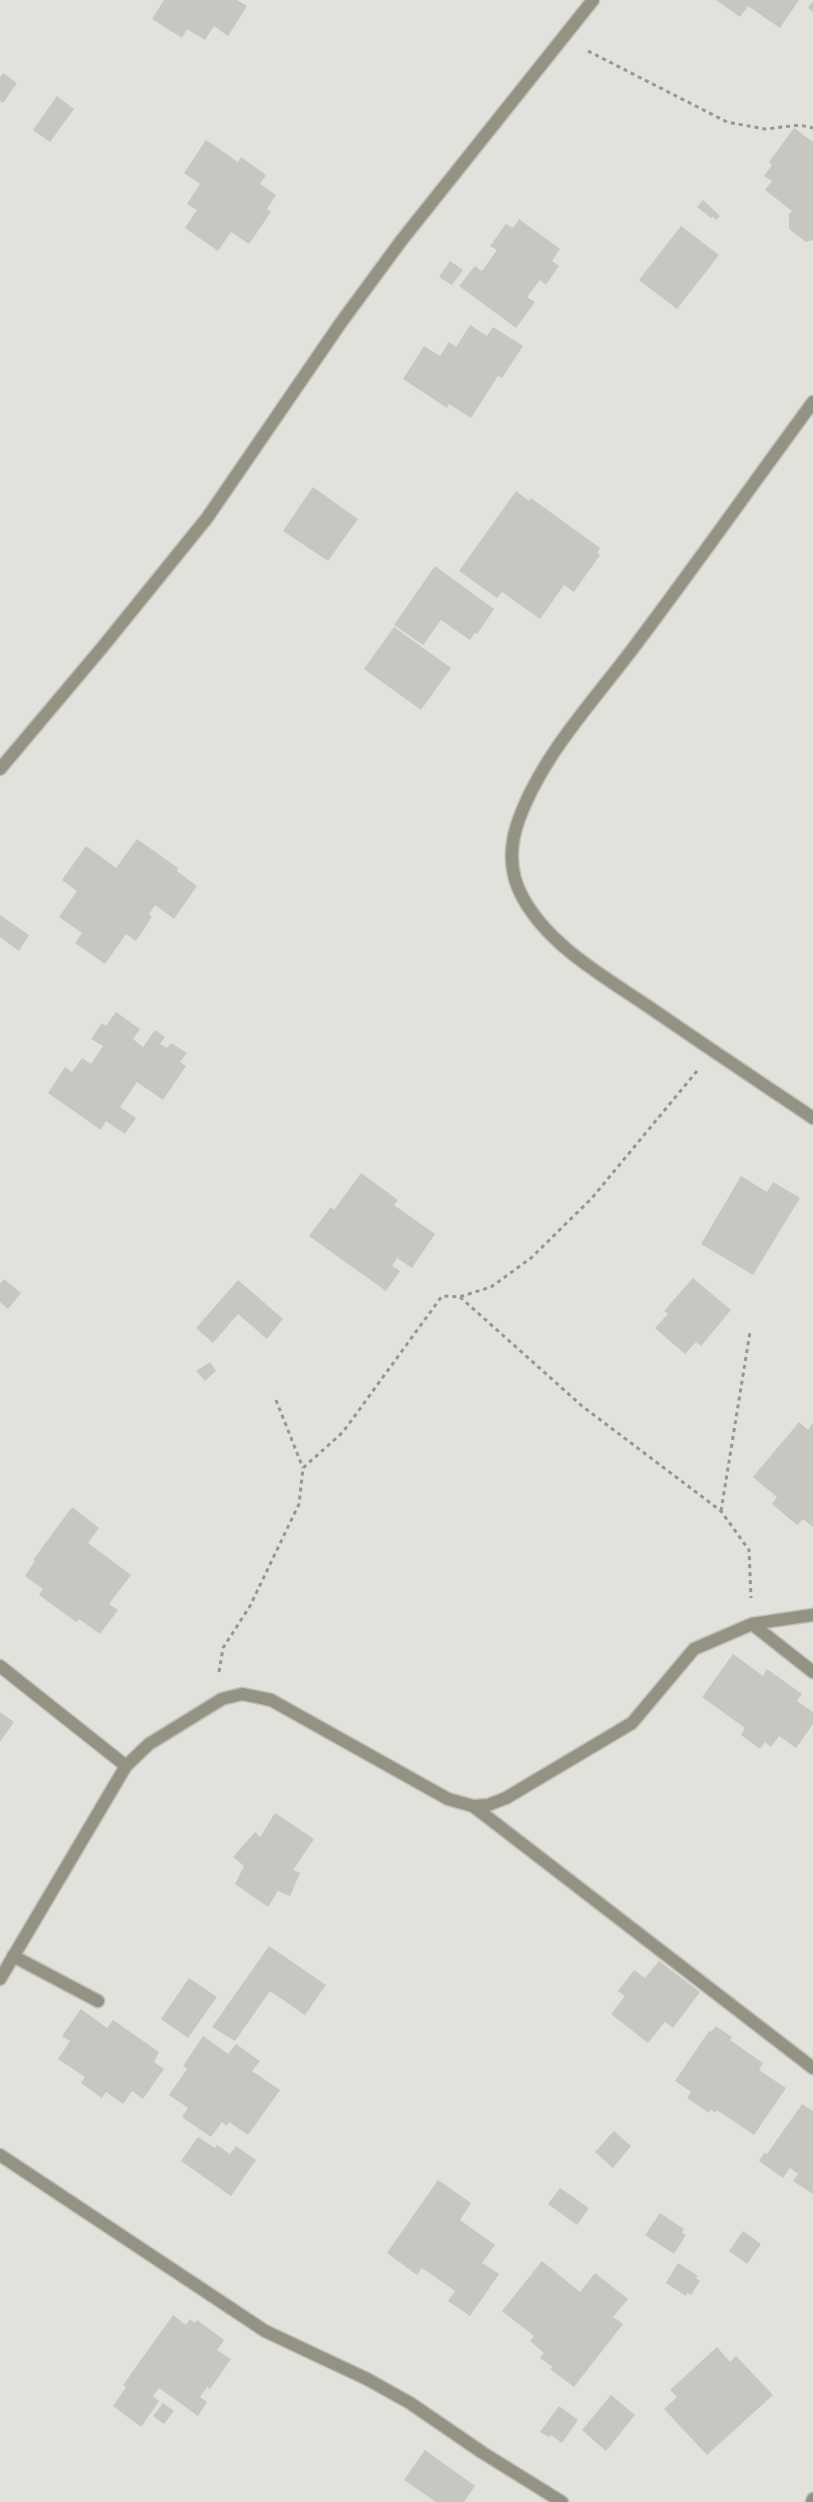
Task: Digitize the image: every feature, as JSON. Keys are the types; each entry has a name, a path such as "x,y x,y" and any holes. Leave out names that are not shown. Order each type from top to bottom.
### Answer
{"street":[{"path":"0,769 101,650 207,518 340,324 401,241 593,0"},
{"path":"813,402 632,650 564,737 519,818 513,839 511,857 516,884 535,918 548,932 595,969 813,1118"},
{"path":"473,1806 488,1805 516,1793 632,1723 694,1649 752,1624 813,1615"},
{"path":"752,1624 813,1672"},
{"path":"0,1666 126,1766"},
{"path":"0,1979 126,1766 149,1744 214,1703 242,1694 271,1700 448,1798 473,1806 813,2068"},
{"path":"14,1956 98,2001"},
{"path":"0,2156 265,2331 367,2379 410,2403 483,2453 562,2502"}],"path":[{"path":"563,39 727,122 765,129 800,125 813,128"},
{"path":"303,1468 343,1432 442,1296 459,1297 490,1288 537,1252 592,1198 713,1051"},
{"path":"459,1297 582,1406 721,1512 749,1550 752,1624"},
{"path":"721,1512 750,1332"},
{"path":"214,1703 223,1648 250,1606 298,1504 303,1468 276,1400"}],"building":[{"path":"164,0 237,0 247,6 228,36 214,26 205,40 187,29 182,38 152,19"},
{"path":"716,0 799,0 780,28 748,6 740,17"},
{"path":"813,1 813,12 808,8"},
{"path":"3,73 17,83 3,103 0,101 0,77"},
{"path":"57,96 74,109 50,142 33,130"},
{"path":"794,128 813,142 813,240 806,242 789,229 789,214 792,211 765,190 772,181 764,176 772,165 769,162"},
{"path":"206,140 238,162 241,157 266,175 260,184 276,195 267,209 271,212 249,244 231,232 218,251 185,228 197,210 187,204 200,184 184,173"},
{"path":"703,200 720,216 716,220 697,207"},
{"path":"519,219 560,249 552,261 559,266 546,285 540,280 527,297 535,302 516,328 459,286 475,266 482,271 497,250 490,246 506,224 513,228"},
{"path":"681,226 719,255 677,309 639,280"},
{"path":"450,261 463,270 452,285 439,277"},
{"path":"470,325 487,336 493,327 523,346 502,378 498,376 471,418 449,404 447,408 403,379 424,346 440,356 449,342 456,347"},
{"path":"313,487 358,519 328,561 283,531"},
{"path":"516,491 529,501 531,498 600,548 597,553 600,555 574,592 564,585 540,619 502,592 497,598 459,571"},
{"path":"435,566 494,609 477,634 475,633 470,640 441,620 423,645 394,625"},
{"path":"394,627 451,668 421,710 364,669"},
{"path":"137,839 178,868 177,871 197,886 174,919 155,905 149,914 152,917 136,941 126,934 105,964 75,943 82,933 59,917 77,891 62,880 86,846 116,868"},
{"path":"0,915 29,935 19,951 0,937"},
{"path":"116,1012 140,1029 133,1039 143,1047 155,1030 165,1037 160,1044 167,1048 171,1043 187,1053 180,1062 186,1066 163,1100 137,1082 120,1107 136,1118 125,1134 106,1121 101,1130 48,1093 65,1067 72,1072 82,1058 91,1064 103,1046 91,1039 102,1023 106,1026"},
{"path":"361,1173 398,1200 394,1205 435,1234 412,1268 397,1258 392,1266 400,1271 386,1291 309,1236 331,1207 334,1210"},
{"path":"741,1176 767,1192 773,1182 800,1198 753,1275 701,1244"},
{"path":"693,1278 731,1310 701,1346 696,1342 685,1354 655,1328 668,1314 664,1311"},
{"path":"4,1279 21,1293 8,1309 0,1302 0,1284"},
{"path":"238,1280 283,1319 267,1339 238,1314 213,1343 196,1328"},
{"path":"210,1362 216,1371 205,1381 196,1371"},
{"path":"799,1422 808,1430 813,1423 813,1527 803,1519 797,1525 772,1504 777,1497 753,1477"},
{"path":"72,1507 99,1528 88,1543 131,1575 109,1604 118,1610 100,1634 79,1619 76,1622 39,1595 43,1589 25,1576 35,1561 33,1560"},
{"path":"733,1654 763,1676 767,1669 802,1694 797,1701 813,1712 813,1724 796,1748 779,1736 771,1747 765,1742 760,1749 741,1735 745,1728 702,1697"},
{"path":"0,1712 14,1722 0,1742"},
{"path":"275,1813 314,1839 293,1870 300,1873 290,1896 278,1891 268,1907 235,1884 244,1866 233,1857 255,1832 260,1837"},
{"path":"269,1946 326,1985 305,2015 270,1991 235,2041 212,2027"},
{"path":"659,1961 700,1992 673,2028 665,2022 648,2043 611,2014 625,1996 618,1991 634,1970 645,1978"},
{"path":"189,1978 217,1997 188,2038 161,2019"},
{"path":"81,2009 107,2028 113,2020 159,2052 154,2062 164,2069 143,2099 132,2091 123,2104 106,2092 102,2098 81,2083 85,2077 58,2059 70,2041 62,2036"},
{"path":"716,2026 732,2037 730,2040 763,2063 759,2070 786,2088 754,2135 717,2110 716,2113 711,2110 709,2113 687,2098 691,2092 675,2081 709,2031 711,2032"},
{"path":"203,2036 228,2054 236,2044 260,2061 252,2071 280,2090 248,2135 229,2122 227,2126 222,2122 211,2137 182,2117 188,2108 169,2095 187,2069 183,2066"},
{"path":"802,2104 813,2111 813,2194 793,2181 798,2174 790,2168 783,2178 759,2161 764,2153 767,2154"},
{"path":"614,2131 631,2146 613,2168 595,2152"},
{"path":"198,2137 215,2148 217,2145 230,2154 236,2146 256,2160 231,2196 181,2161"},
{"path":"438,2180 471,2203 460,2220 495,2245 482,2263 499,2274 470,2316 448,2301 455,2291 422,2268 417,2275 387,2253"},
{"path":"560,2188 589,2208 577,2225 548,2204"},
{"path":"660,2213 684,2229 682,2233 686,2235 674,2254 645,2235"},
{"path":"743,2231 761,2244 747,2264 729,2251"},
{"path":"542,2261 580,2292 595,2273 628,2299 613,2317 623,2324 574,2387 550,2369 553,2367 540,2358 544,2353 530,2341 534,2336 502,2311"},
{"path":"678,2263 698,2276 696,2278 700,2281 691,2295 687,2293 686,2296 666,2283"},
{"path":"173,2315 186,2325 190,2319 195,2323 197,2320 224,2340 217,2350 231,2359 210,2389 207,2387 200,2397 207,2402 198,2416 159,2388 153,2396 159,2401 141,2427 113,2406 126,2387 123,2385"},
{"path":"717,2347 730,2362 736,2356 773,2395 707,2455 664,2409 677,2397 670,2390"},
{"path":"611,2395 635,2415 606,2451 582,2430"},
{"path":"163,2403 174,2411 164,2424 153,2416"},
{"path":"559,2406 578,2420 562,2443 551,2435 549,2437 540,2432"},
{"path":"425,2450 475,2486 464,2502 436,2502 404,2480"}]}
